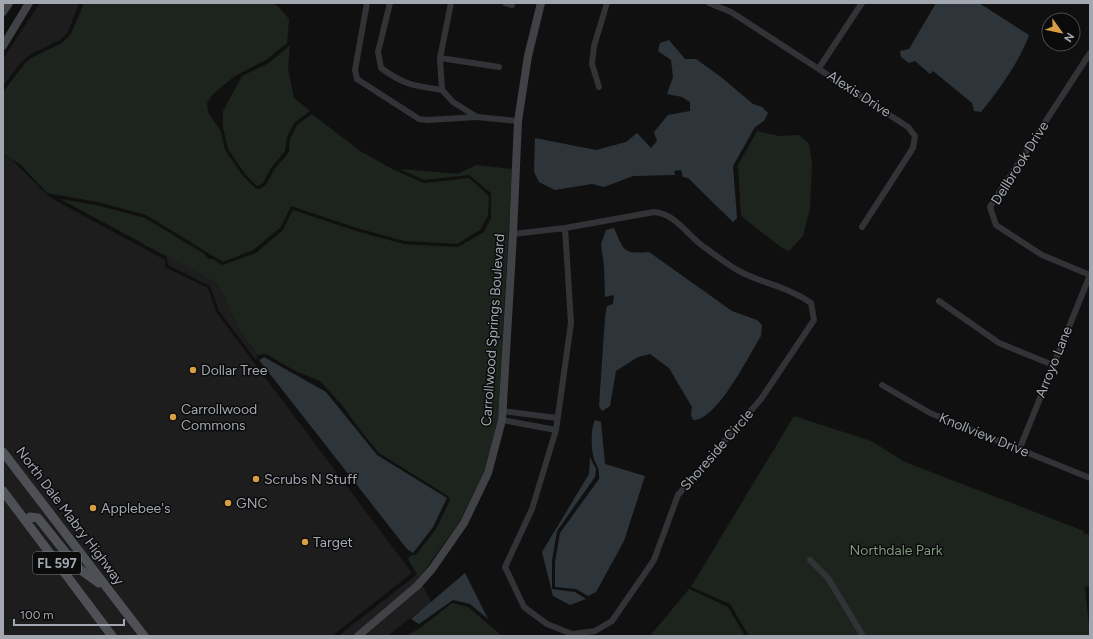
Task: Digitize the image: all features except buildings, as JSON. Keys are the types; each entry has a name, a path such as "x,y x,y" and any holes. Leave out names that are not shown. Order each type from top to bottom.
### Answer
{"main road":[{"name":"North Dale Mabry Highway","path":"3,452 144,636"},
{"name":"FL 597","path":"3,491 112,636"},
{"path":"26,521 30,517 38,518 78,568 107,588"}],"street":[{"path":"3,12 9,3"},
{"path":"3,46 29,3"},
{"path":"368,3 355,70 357,79 419,119 478,118 518,121"},
{"path":"390,3 378,52 381,68 397,80 418,86 442,90 453,102 478,118"},
{"path":"442,90 440,58 451,3"},
{"name":"Carrollwood Springs Boulevard","path":"358,636 417,586 432,569 464,523 488,473 502,420 518,121 528,56 541,3"},
{"path":"599,87 592,64 594,46 607,3"},
{"name":"Alexis Drive","path":"709,3 731,12 819,68 908,127 915,136 913,148 862,227"},
{"path":"819,68 862,3"},
{"name":"Dellbrook Drive","path":"1090,54 990,207 996,225 1042,256 1090,275"},
{"path":"440,58 499,67"},
{"name":"Shoreside Circle","path":"513,234 565,228 654,212 664,212 673,217 697,242 740,272 802,296 811,303 814,320 761,399 678,495 654,560 612,620 595,631 572,634 547,624 524,607 505,567 532,509 556,430 571,323 565,228"},
{"name":"Arroyo Lane","path":"1019,450 1090,275"},
{"path":"939,301 999,342 1053,365"},
{"name":"Knollview Drive","path":"882,385 930,413 1090,478"},
{"path":"502,411 557,418"},
{"path":"502,420 556,430"},
{"path":"810,560 828,578 863,636"}],"shaded area":[{"path":"40,3 79,3 68,32 60,40 31,54 22,61 3,86 3,59"},
{"path":"936,3 979,3 1029,35 1014,65 981,112 974,111 972,103 933,71 930,74 915,61 909,63 901,57 900,51 909,49"},
{"path":"669,40 685,59 696,59 721,77 753,104 762,107 768,113 764,121 755,127 733,166 737,218 733,222 688,178 683,177 681,170 674,171 675,175 633,176 604,187 592,184 555,190 539,182 534,172 535,138 596,150 626,142 637,133 651,148 657,141 654,132 668,115 690,111 690,102 682,97 667,94 673,77 671,60 658,51 660,43"},
{"path":"3,155 12,160 49,197 165,260 165,267 208,288 216,312 412,573 332,636 3,636"},
{"path":"614,228 620,242 629,251 649,252 732,311 757,320 762,325 761,336 732,386 712,410 702,417 693,420 691,414 692,407 669,368 650,354 638,357 616,371 610,406 602,411 599,406 605,317 607,306 613,304 614,295 605,297 604,266 601,244 606,230"},
{"path":"139,242 154,248 215,282 225,298 237,326 258,357 256,360 219,311 210,286 168,265 167,257"},
{"path":"264,357 326,392 377,455 447,498 433,527 413,553 407,549 259,360"},
{"path":"595,420 601,422 605,464 645,476 624,541 596,592 588,596 576,589 555,587 555,562 560,533 599,479 599,471 594,459 592,446 592,432"},
{"path":"590,457 596,469 595,477 557,531 552,561 552,589 575,592 586,599 570,605 553,596 542,552 589,474"},
{"path":"416,573 419,578 414,584 352,636 338,636 415,576"},
{"path":"465,573 488,619 470,604 453,600 419,624 411,619"},
{"path":"423,586 431,602 387,636 365,636"}],"green space":[{"path":"84,3 271,3 278,6 289,19 287,43 266,60 235,76 213,94 207,103 208,112 221,132 225,150 243,176 256,189 260,189 266,185 274,170 289,152 290,139 297,125 312,114 360,151 394,170 424,183 469,178 489,196 488,216 480,230 457,244 404,241 357,228 291,206 280,228 253,250 223,262 146,215 97,202 47,193 21,165 3,154 3,92 25,63 33,57 62,43 71,34"},
{"path":"290,45 288,69 294,98 310,111 294,123 287,137 285,151 271,168 263,183 257,186 245,174 228,149 223,128 223,111 242,76 269,63"},
{"path":"757,131 779,136 799,135 809,144 812,164 810,208 803,236 789,251 782,248 741,216 738,165"},
{"path":"476,165 512,169 498,419 484,472 460,521 419,578 408,559 411,555 416,555 436,529 450,500 448,496 379,453 342,405 320,381 297,372 266,354 257,355 237,326 225,298 215,282 60,199 96,205 145,218 203,253 209,259 213,259 222,265 256,253 283,230 293,210 356,231 404,244 458,247 484,232 491,218 491,193 469,175 424,180 400,169 458,174"},
{"name":"Northdale Park","path":"794,416 871,441 905,462 1084,531 1083,533 1090,535 1090,586 1085,587 1090,636 749,636 730,604 691,587"},
{"path":"689,589 728,607 745,636 650,636"},
{"path":"452,603 468,607 502,636 406,636 419,629"}],"place":[{"name":"Dollar Tree","path":"193,370"},
{"name":"Carrollwood Commons","path":"173,417"},
{"name":"Scrubs N Stuff","path":"256,479"},
{"name":"GNC","path":"228,503"},
{"name":"Applebee's","path":"93,508"},
{"name":"Target","path":"305,542"}]}
